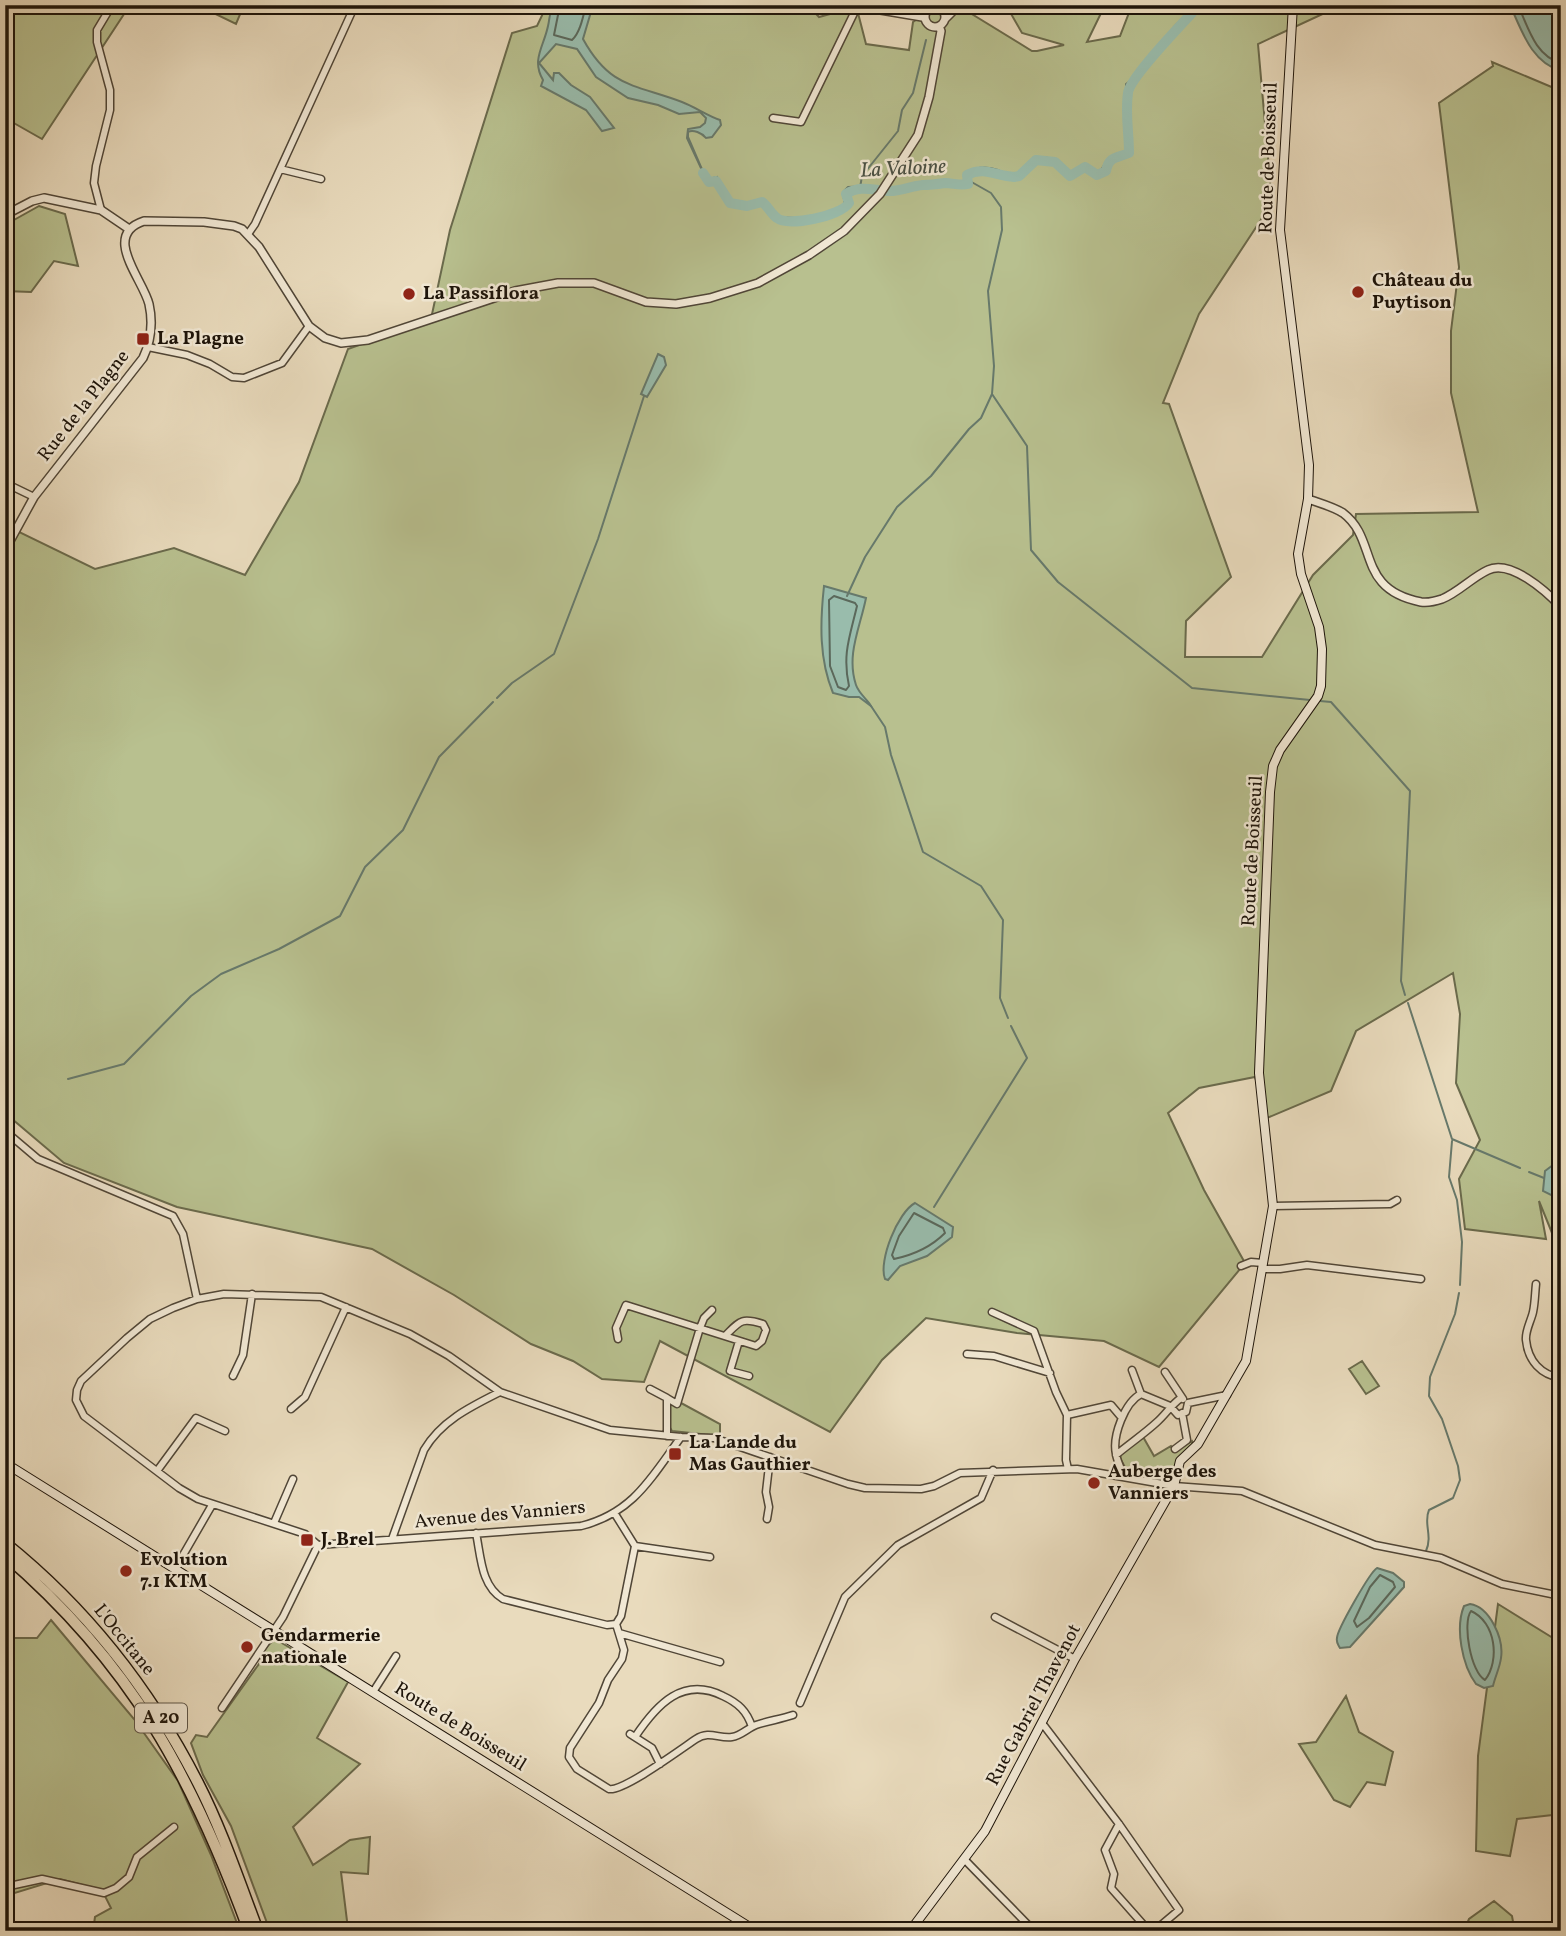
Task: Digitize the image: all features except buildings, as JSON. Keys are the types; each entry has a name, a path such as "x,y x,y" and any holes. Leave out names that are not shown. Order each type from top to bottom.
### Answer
{"highway":[{"name":"L'Occitane","path":"5,1543 74,1607 115,1653 153,1706 211,1810 258,1931"},
{"name":"L'Occitane","path":"5,1555 51,1596 83,1630 146,1712 196,1801 249,1931"}],"main road":[{"name":"Route de Boisseuil","path":"1174,1486 1181,1461 1200,1441 1246,1360 1273,1206 1259,1073 1270,792 1273,766 1280,750 1318,696 1321,686 1322,649 1319,628 1301,574 1298,554 1308,499 1309,466 1280,230 1293,5"},
{"name":"Route de Boisseuil","path":"5,1463 755,1931"},
{"name":"Rue Gabriel Thavenot","path":"910,1931 985,1831 1075,1659 1174,1486"}],"street":[{"path":"102,210 94,183 110,108 110,90 97,42 97,30 112,5"},
{"path":"248,234 355,5"},
{"path":"848,5 934,14 958,5"},
{"path":"773,118 801,122 858,7"},
{"path":"5,215 44,198 102,210 129,229 144,221 204,222 234,226 248,234 309,326 332,341 341,343 358,342 515,291 558,283 594,283 646,302 676,304 710,298 758,283 809,255 844,231 880,194 918,135 929,97 939,43 934,14"},
{"path":"280,169 321,179"},
{"name":"Rue de la Plagne","path":"5,550 34,497 143,358 148,347 152,317 148,301 125,250 125,237 129,229"},
{"path":"148,347 187,355 232,377 244,378 282,363 309,326"},
{"path":"5,483 34,497"},
{"path":"1308,499 1343,513 1359,533 1371,567 1379,580 1397,594 1423,602 1436,601 1452,595 1488,570 1499,567 1526,578 1548,593 1561,607"},
{"path":"5,1131 38,1158 173,1216 183,1234 197,1298"},
{"path":"1273,1206 1390,1204 1396,1200"},
{"path":"1241,1266 1251,1262 1280,1269 1307,1265 1421,1279"},
{"path":"1536,1284 1526,1338 1539,1370 1548,1376 1561,1378"},
{"path":"222,1708 274,1630 318,1545 305,1534 212,1505 188,1493 84,1416 76,1399 76,1390 81,1381 150,1320 197,1298 224,1294 321,1297 410,1334 449,1356 500,1392 610,1430 714,1438 865,1488 921,1489 934,1486 960,1473 1068,1469 1174,1486 1230,1489 1253,1494 1375,1545 1459,1564 1502,1584 1561,1596"},
{"path":"233,1376 243,1354 252,1294"},
{"path":"618,1339 616,1328 626,1305 756,1346 762,1341 766,1330 763,1324 748,1319 741,1321 725,1336"},
{"path":"291,1409 305,1398 346,1307"},
{"path":"650,1389 677,1404 700,1328 704,1318 712,1310"},
{"path":"992,1312 1034,1331 1068,1415 1068,1469"},
{"path":"739,1341 730,1371 749,1376"},
{"path":"967,1354 994,1356 1050,1373"},
{"path":"1132,1370 1142,1394 1170,1406 1178,1415 1186,1412 1185,1400 1165,1373"},
{"path":"392,1539 430,1439 455,1416 500,1392"},
{"path":"1124,1476 1115,1444 1122,1418 1133,1398 1142,1394"},
{"path":"1116,1455 1156,1424 1170,1406 1185,1400 1228,1394"},
{"path":"667,1398 667,1436"},
{"path":"1068,1415 1111,1405 1122,1418"},
{"path":"1182,1413 1187,1440"},
{"path":"158,1471 196,1418 225,1431"},
{"name":"Avenue des Vanniers","path":"318,1545 581,1526 615,1514 635,1497 681,1437"},
{"path":"1175,1449 1187,1440 1200,1441"},
{"path":"766,1519 769,1507 766,1492 770,1457"},
{"path":"800,1703 845,1597 898,1545 981,1498 993,1470"},
{"path":"274,1523 293,1479"},
{"path":"175,1569 212,1505"},
{"path":"615,1514 635,1546 621,1616 616,1624"},
{"path":"476,1533 486,1582 493,1593 503,1599 581,1619 607,1625 616,1624"},
{"path":"635,1546 710,1557"},
{"path":"995,1617 1075,1659"},
{"path":"616,1624 624,1650 622,1659 608,1680 599,1703 570,1748 569,1757 577,1769 609,1789 615,1790 699,1737 712,1734 734,1737 752,1727 793,1715"},
{"path":"619,1633 720,1662"},
{"path":"373,1692 396,1656"},
{"path":"660,1764 652,1748 632,1736 669,1699 684,1689 712,1690 733,1701 748,1716 752,1727"},
{"path":"1042,1723 1119,1824 1179,1910 1152,1931 1111,1888 1115,1874 1105,1850 1119,1824"},
{"path":"5,1887 42,1879 104,1893 116,1888 129,1877 137,1857 174,1828"},
{"path":"964,1859 1034,1931"}],"green space":[{"path":"5,5 130,5 42,139 5,118"},
{"path":"197,5 244,5 236,24"},
{"path":"547,5 808,5 819,17 848,9 858,13 866,44 909,50 913,22 939,5 957,5 1032,51 1037,51 1064,45 1022,33 1006,5 1105,5 1087,42 1120,36 1132,5 1342,5 1258,44 1272,203 1199,314 1163,403 1169,404 1231,577 1186,621 1185,657 1262,657 1313,575 1353,535 1356,514 1478,512 1451,393 1451,331 1459,267 1439,103 1493,66 1492,62 1561,91 1561,1255 1539,1201 1546,1239 1465,1229 1459,1179 1480,1140 1456,1083 1460,1014 1453,973 1356,1031 1331,1091 1267,1118 1255,1077 1199,1088 1168,1113 1204,1190 1245,1263 1159,1367 1104,1341 1017,1333 926,1318 882,1360 830,1432 660,1341 644,1382 602,1379 573,1361 531,1344 454,1295 372,1249 177,1207 64,1163 5,1113 5,525 95,569 174,548 245,575 299,482 348,349 431,319 450,230 512,33 537,26"},
{"path":"39,206 65,214 78,266 54,261 31,292 5,291 5,225"},
{"path":"1362,1361 1379,1386 1366,1394 1349,1369"},
{"path":"670,1397 720,1424 720,1436 672,1431 669,1426"},
{"path":"1142,1435 1154,1456 1171,1446 1176,1451 1192,1441 1193,1445 1172,1479 1127,1471 1120,1458 1121,1454"},
{"path":"1498,1604 1561,1643 1561,1814 1517,1819 1510,1856 1476,1851 1478,1756"},
{"path":"51,1620 134,1719 178,1781 211,1855 240,1931 93,1931 95,1917 111,1908 102,1890 60,1879 5,1896 5,1638 37,1638"},
{"path":"275,1639 348,1682 317,1738 360,1764 293,1827 313,1865 350,1840 370,1837 368,1874 341,1872 348,1929 346,1931 270,1931 231,1826 203,1775 191,1743 196,1735 207,1737 261,1661 263,1650"},
{"path":"1346,1696 1359,1732 1393,1752 1385,1785 1367,1782 1350,1807 1334,1800 1299,1744 1316,1742"},
{"path":"1494,1901 1512,1916 1514,1927 1511,1931 1464,1931 1469,1919"}],"water":[{"path":"554,5 593,5 583,39 603,67 614,76 720,120 721,125 712,137 706,138 692,131 688,132 688,137 704,174 709,179 717,177 727,196 735,203 746,204 763,199 779,217 811,219 845,207 843,192 848,187 873,186 849,192 846,194 848,207 814,220 778,220 762,202 747,206 730,203 716,181 707,181 687,138 688,129 700,127 705,123 706,118 700,112 679,114 658,105 628,98 596,77 577,49 556,44 539,63 553,80 554,73 559,73 571,85 590,97 614,128 602,131 586,110 541,86 543,80 538,59"},
{"path":"1193,5 1192,13 1147,64 1188,13"},
{"path":"1510,5 1561,5 1561,71 1542,61 1535,53 1523,35"},
{"path":"1144,67 1128,93 1129,153 1111,160 1106,171 1094,175 1085,167 1070,176 1055,163 1043,159 1034,161 1016,176 981,171 967,175 968,184 931,185 888,192 890,188 918,183 963,183 966,181 966,173 974,169 994,169 1014,175 1035,159 1041,157 1057,162 1069,173 1087,165 1095,174 1099,173 1108,159 1127,151 1126,84"},
{"path":"658,354 664,357 666,365 647,397 641,394"},
{"path":"824,586 866,598 853,652 853,674 859,691 871,706 859,697 833,693 825,667 822,641"},
{"path":"1553,1165 1561,1165 1561,1200 1543,1191 1545,1171"},
{"path":"915,1203 953,1227 952,1237 927,1256 900,1266 888,1280 885,1279 884,1261 891,1238 902,1216"},
{"path":"1377,1568 1393,1573 1404,1582 1404,1587 1350,1647 1340,1648 1337,1640 1342,1624"},
{"path":"1470,1604 1484,1611 1498,1633 1500,1661 1493,1686 1484,1688 1476,1684 1464,1657 1460,1635 1461,1615 1464,1606"}],"waterway":[{"name":"La Valoine","path":"703,173 709,182 716,181 730,203 747,206 762,202 777,218 792,221 814,219 836,212 849,203 846,194 857,189 890,191 945,183 965,185 968,184 967,175 973,172 1014,177 1019,176 1036,160 1055,162 1070,176 1085,167 1097,175 1106,171 1111,160 1129,153 1127,108 1131,86 1192,13 1194,5"},
{"path":"860,188 862,176 898,131 902,110 913,93 926,40"},
{"path":"968,180 991,193 1001,207 1002,230 988,291 994,366 992,394 1027,446 1031,550 1058,582 1192,688 1310,700"},
{"path":"847,596 865,557 897,507 931,476 981,418 992,394"},
{"path":"497,698 512,683 554,654 598,539 644,396"},
{"path":"1320,701 1331,702 1410,791 1401,981 1405,995"},
{"path":"68,1079 124,1064 191,996 221,974 279,949 340,916 365,867 403,830 439,757 493,702"},
{"path":"871,706 885,727 891,755 923,852 981,886 1003,920 1000,998 1008,1018"},
{"path":"1408,1003 1452,1139 1520,1168"},
{"path":"934,1207 1027,1058 1011,1026"},
{"path":"1452,1141 1449,1177 1457,1200 1462,1242 1460,1285"},
{"path":"1529,1172 1544,1178"},
{"path":"1426,1551 1429,1540 1429,1510 1453,1498 1460,1480 1442,1419 1429,1396 1430,1377 1455,1314 1459,1293"}],"place":[{"name":"Château du Puytison","path":"1358,292"},
{"name":"La Passiflora","path":"409,294"},
{"name":"La Plagne","path":"143,339"},
{"name":"La Lande du Mas Gauthier","path":"675,1454"},
{"name":"Auberge des Vanniers","path":"1094,1483"},
{"name":"J. Brel","path":"307,1540"},
{"name":"Evolution 7.1 KTM","path":"126,1571"},
{"name":"Gendarmerie nationale","path":"247,1647"}]}
